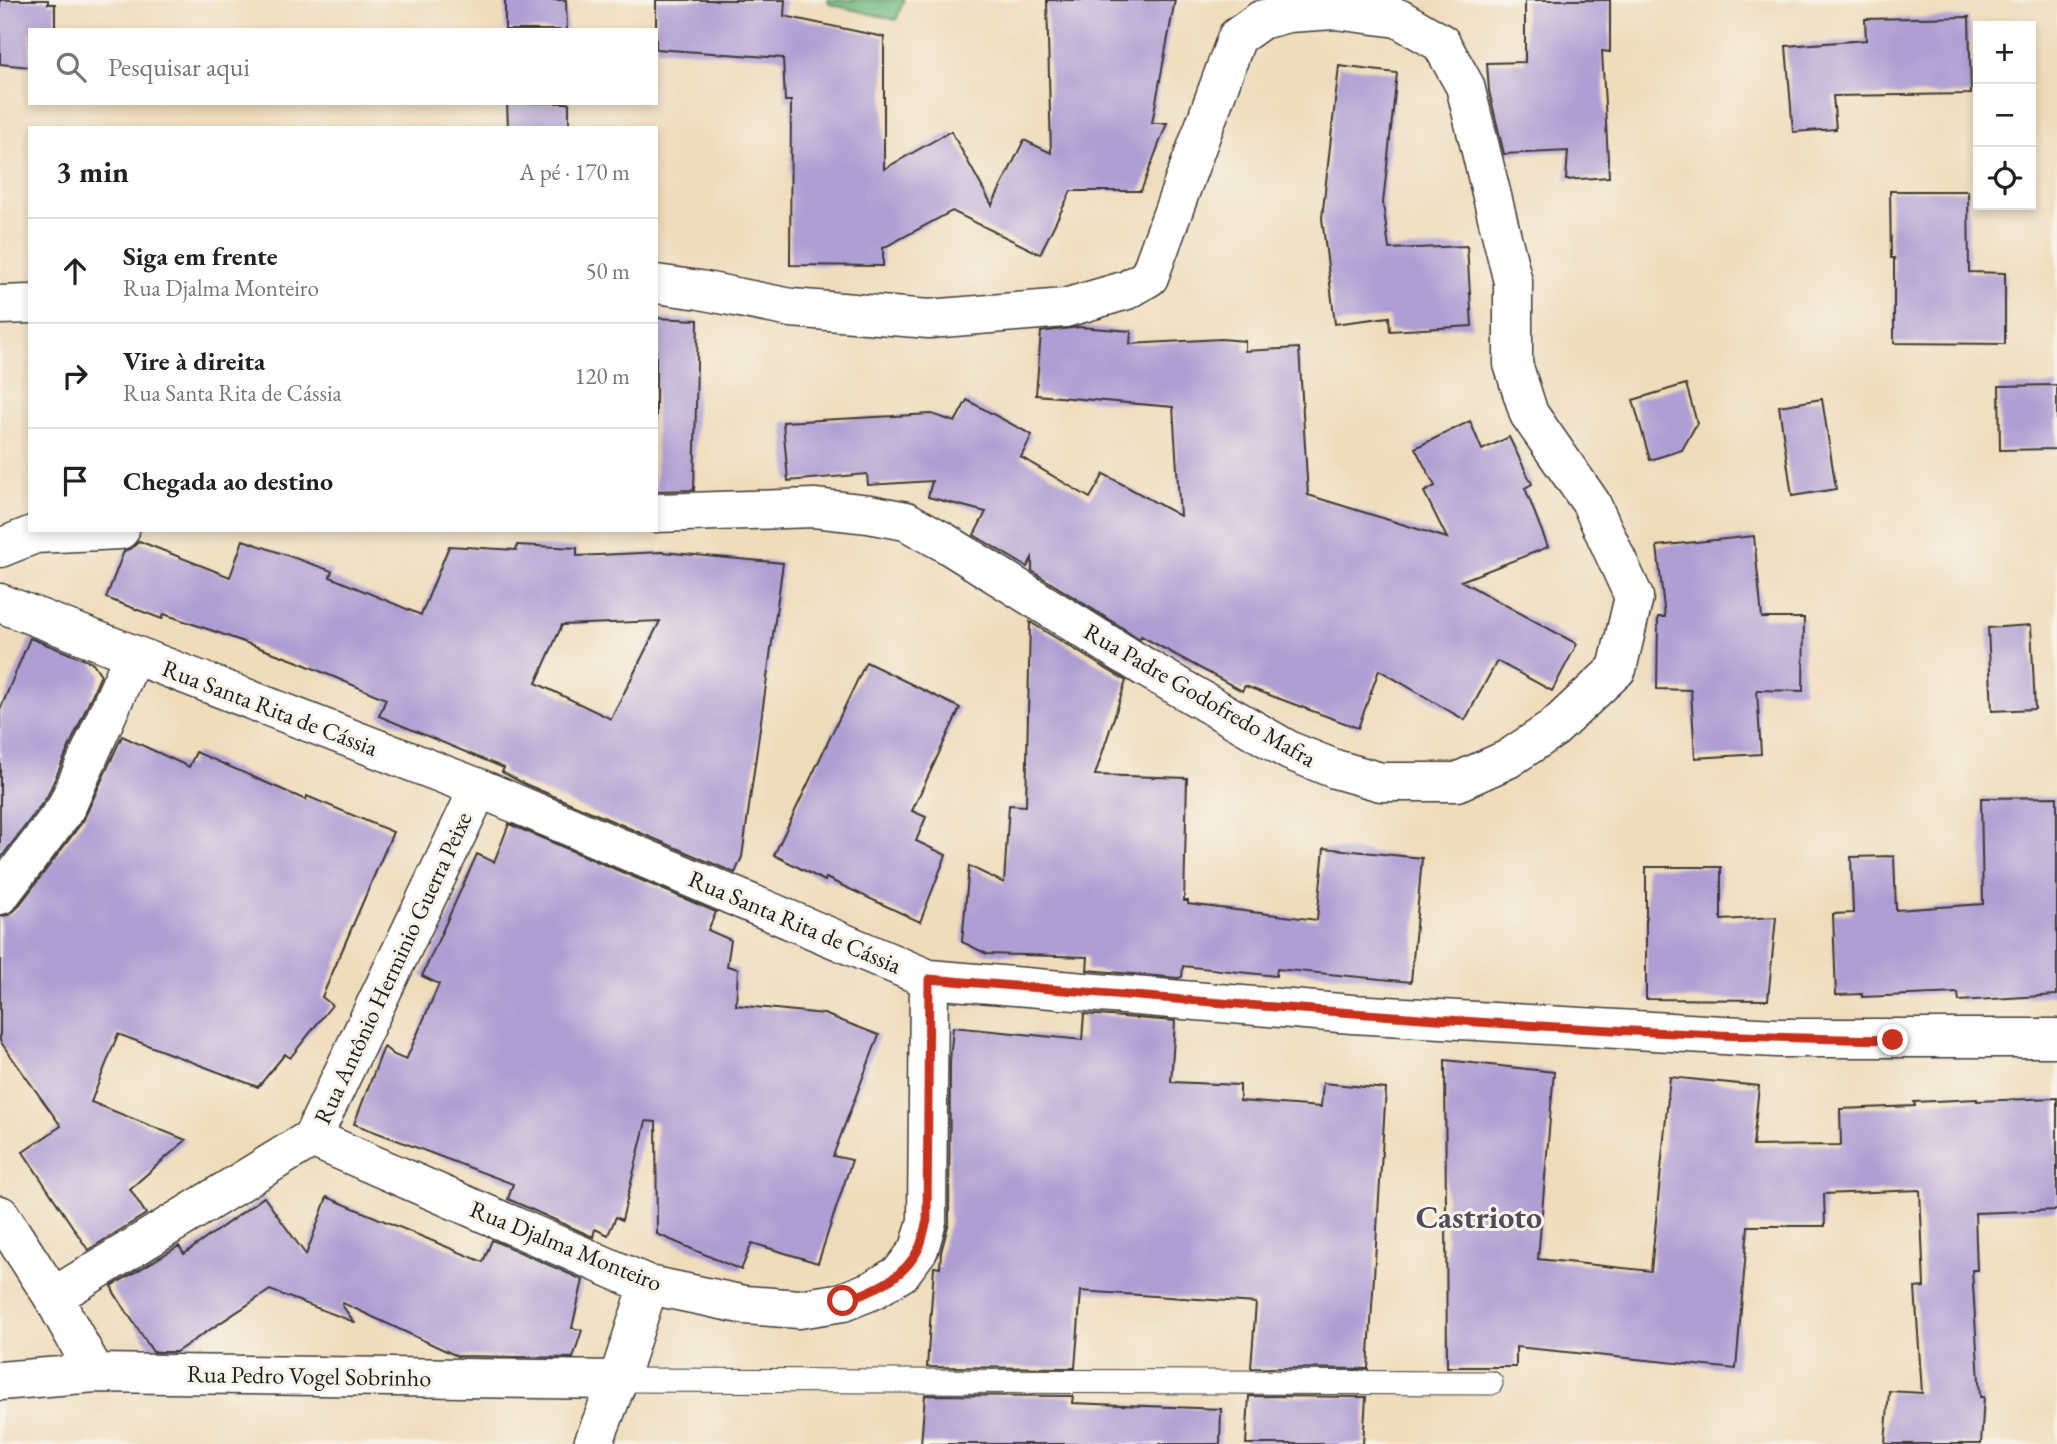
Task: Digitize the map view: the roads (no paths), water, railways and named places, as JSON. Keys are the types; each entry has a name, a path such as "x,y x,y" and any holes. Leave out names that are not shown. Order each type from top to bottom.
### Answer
{"street":[{"name":"Rua Padre Godofredo Mafra","path":"658,284 791,308 929,318 1065,308 1127,290 1149,277 1162,248 1237,37 1261,20 1288,13 1335,10 1398,18 1441,43 1465,86 1513,282 1513,364 1529,414 1591,503 1634,597 1617,669 1553,729 1508,759 1457,782 1381,782 1335,769 1290,751 1146,668 906,521 814,508 658,513"},
{"path":"0,305 28,304"},
{"path":"0,548 36,534 78,532"},
{"name":"Rua Santa Rita de Cássia","path":"0,603 479,788 929,979 1352,1014 1763,1037 1893,1040 2057,1038"},
{"path":"0,895 66,808 133,656"},
{"name":"Rua Antônio Herminio Guerra Peixe","path":"53,1297 312,1138 479,788"},
{"name":"Rua Djalma Monteiro","path":"312,1138 649,1285 745,1305 799,1309 843,1301 873,1290 901,1273 919,1248 927,1221 929,979"},
{"path":"0,1215 53,1297 95,1373"},
{"path":"593,1444 618,1380 649,1285"},
{"name":"Rua Pedro Vogel Sobrinho","path":"0,1381 95,1373 618,1380"}],"lane":[{"path":"618,1380 1491,1383"}],"district":[{"name":"Castrioto","path":"1479,1217"}]}
